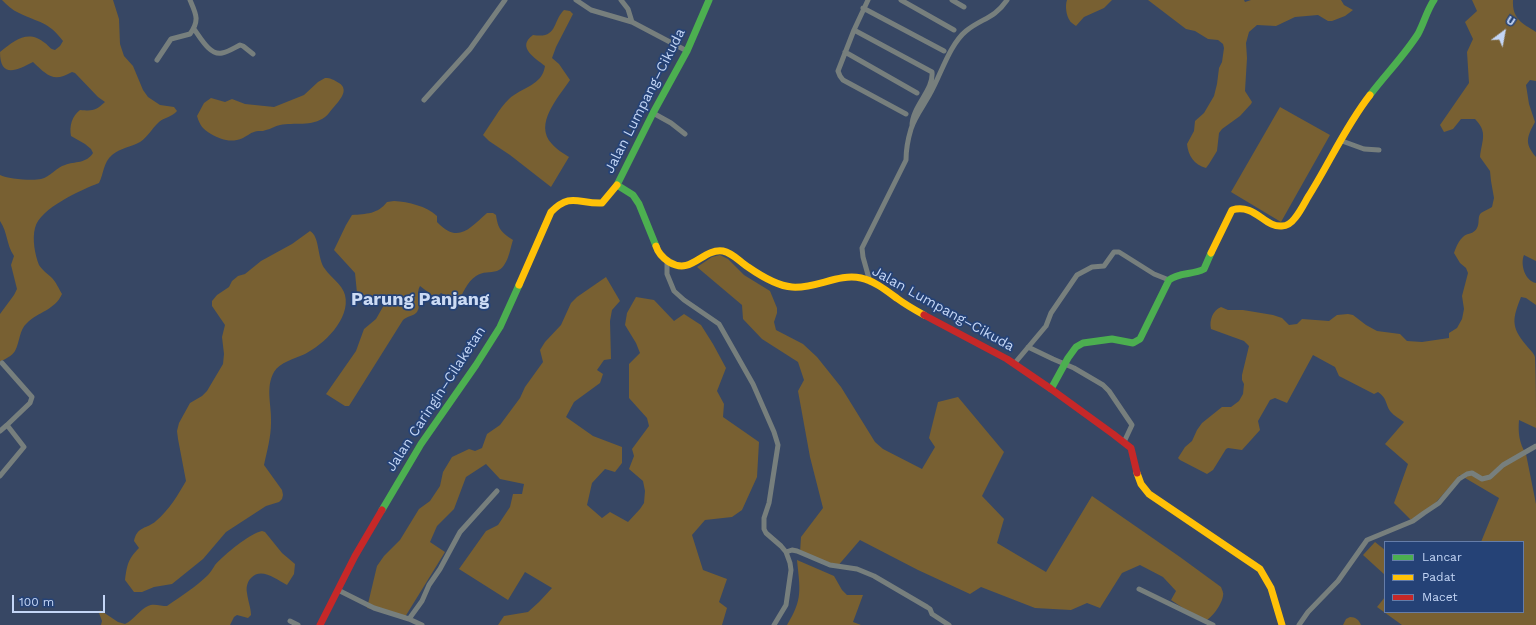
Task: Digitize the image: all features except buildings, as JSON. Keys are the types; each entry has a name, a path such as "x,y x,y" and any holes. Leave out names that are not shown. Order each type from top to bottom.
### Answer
{"street":[{"path":"157,60 171,39 190,34 194,29 197,17 190,0"},
{"path":"424,100 470,49 505,0"},
{"path":"576,0 591,10 632,22 687,51"},
{"path":"621,0 628,9 632,22"},
{"name":"Jalan Lumpang–Cikuda","path":"709,0 687,51 653,113 617,185 633,195 639,204 657,249 667,262 681,267 691,264 708,254 718,251 731,253 751,270 777,284 790,287 814,286 847,276 861,278 909,306 995,352 1052,389 1131,448 1141,484 1150,494 1170,509 1260,568 1265,574 1277,605 1282,625"},
{"path":"868,0 863,8 838,71 843,80 906,114"},
{"path":"901,0 954,30"},
{"path":"952,0 964,7"},
{"path":"912,126 932,91 939,72 959,38 967,31 994,16 1007,0"},
{"path":"1052,389 1068,358 1076,347 1083,343 1112,339 1133,343 1140,339 1169,280 1175,276 1204,269 1230,212 1235,208 1247,209 1280,227 1288,225 1316,184 1359,110 1419,32 1429,7 1434,0"},
{"path":"863,8 944,51"},
{"path":"194,29 211,50 216,53 222,53 240,45 253,54"},
{"path":"854,30 932,72 931,81 912,118 906,160 862,248 870,282"},
{"path":"845,52 917,93"},
{"path":"653,113 671,123 685,134"},
{"path":"1342,141 1364,149 1379,150"},
{"name":"Jalan Caringin–Cilaketan","path":"320,625 363,542 421,444 476,365 500,326 551,212 556,206 567,200 595,204 602,203 617,185"},
{"path":"1014,364 1046,326 1051,313 1077,276 1092,267 1104,266 1114,252 1119,252 1154,274 1169,280"},
{"path":"667,262 667,274 674,291 684,300 719,324 753,384 774,432 778,445 769,503 764,518 764,529 766,533 786,552 791,570 788,599 774,625"},
{"path":"1028,347 1088,375 1109,391 1132,425 1124,442"},
{"path":"0,431 30,403 32,397 2,363"},
{"path":"0,476 24,447 7,425"},
{"path":"1298,625 1308,612 1338,581 1367,540 1413,521 1439,503 1459,479 1467,474 1472,473 1482,479 1490,477 1503,465 1536,446"},
{"path":"409,619 422,601 429,585 440,569 460,532 497,491"},
{"path":"786,552 792,550 797,551 830,565 857,569 874,576 927,607 930,609 932,614 949,625"},
{"path":"1139,589 1213,625"},
{"path":"338,590 374,608 409,619 422,625"},
{"path":"290,621 298,625"}],"shaded area":[{"path":"2,0 113,0 119,19 120,44 124,56 133,66 143,90 148,97 160,105 174,107 177,111 173,115 159,122 140,142 112,155 105,165 99,183 62,201 38,221 35,228 34,247 39,265 55,281 62,294 55,304 31,319 24,326 14,353 0,362 0,314 17,289 11,265 14,256 0,221 0,175 8,178 32,180 41,179 62,166 84,161 90,157 93,153 91,149 71,136 70,129 75,115 80,110 94,110 105,102 98,97 75,73 72,72 60,77 51,76 42,71 33,62 15,70 6,69 3,66 0,52 16,40 33,37 39,39 55,50 63,41 58,34 48,26 16,12"},
{"path":"1067,0 1112,0 1104,8 1084,17 1076,26 1070,21 1068,16 1066,8"},
{"path":"1148,0 1244,0 1245,2 1251,0 1341,0 1344,5 1353,10 1345,16 1332,21 1328,21 1318,15 1295,17 1276,26 1257,25 1249,32 1246,43 1247,58 1245,91 1252,102 1240,116 1222,129 1219,133 1217,151 1206,168 1198,165 1192,159 1187,144 1194,131 1195,121 1204,113 1214,96 1219,68 1222,62 1224,48 1223,44 1218,40 1208,39 1195,31 1186,29"},
{"path":"1472,0 1513,0 1514,12 1516,16 1522,23 1536,32 1536,81 1530,80 1526,85 1529,104 1535,122 1530,132 1528,144 1536,157 1536,261 1524,255 1523,267 1526,276 1532,282 1536,283 1536,305 1526,298 1521,297 1514,322 1517,332 1535,357 1536,428 1519,420 1519,429 1520,442 1526,454 1536,504 1536,625 1402,625 1385,613 1524,613 1524,541 1481,541 1499,498 1460,475 1431,508 1411,520 1394,503 1408,464 1385,444 1404,422 1390,411 1381,394 1378,392 1374,394 1339,376 1335,367 1313,355 1287,403 1275,398 1270,400 1258,421 1260,430 1242,450 1226,449 1213,470 1207,474 1178,458 1185,447 1192,441 1202,423 1222,407 1231,407 1239,401 1243,394 1244,384 1242,375 1249,346 1244,341 1211,329 1212,316 1218,308 1221,307 1228,310 1243,310 1273,315 1282,318 1289,325 1297,324 1302,319 1329,321 1337,315 1348,314 1353,315 1377,331 1400,334 1407,341 1422,342 1449,338 1449,333 1457,328 1462,319 1464,309 1462,296 1468,273 1466,268 1460,263 1454,253 1462,238 1476,230 1481,213 1492,207 1494,198 1490,171 1480,157 1483,136 1482,128 1475,119 1461,119 1453,129 1444,132 1440,125 1469,83 1467,52 1473,39 1465,22 1477,11"},
{"path":"564,10 570,11 573,14 552,58 559,64 570,80 554,102 546,119 545,128 547,136 552,144 569,157 551,187 483,135 509,99 531,86 540,78 545,66 532,56 526,44 528,39 533,35 541,36 551,32"},
{"path":"325,78 339,83 344,89 344,92 325,117 314,122 280,125 264,131 255,131 239,140 231,141 211,134 202,127 197,116 204,103 211,98 225,102 232,99 245,104 274,107 304,95 318,82"},
{"path":"1280,107 1330,135 1281,222 1231,192"},
{"path":"387,202 406,202 423,207 437,216 437,222 444,229 457,233 469,229 487,213 493,213 496,215 501,230 513,240 504,266 497,271 481,273 473,278 458,302 441,293 436,297 433,296 420,286 418,292 419,306 417,312 403,320 349,406 345,406 326,394 356,351 364,329 376,319 388,298 369,299 360,296 357,293 355,273 334,250 352,215 371,213 380,209"},
{"path":"310,231 317,243 322,265 344,291 346,304 340,322 327,338 312,350 280,366 271,378 269,391 271,428 264,465 282,490 282,499 279,502 266,506 226,532 203,559 172,584 154,587 142,592 134,592 125,580 129,562 139,548 134,541 135,536 140,530 153,524 161,517 186,481 177,431 179,423 190,403 202,396 207,391 223,364 224,354 222,337 225,325 212,306 212,301 217,295 229,287 232,281 238,276 245,274 261,261 292,244"},
{"path":"720,255 728,259 744,275 770,291 777,308 774,322 776,330 803,344 817,357 841,387 875,442 883,449 922,469 935,447 929,438 938,402 958,397 1004,452 982,496 1004,519 997,543 1046,572 1092,496 1221,587 1223,595 1221,603 1211,617 1205,621 1171,600 1176,591 1163,577 1140,565 1122,573 1100,608 1087,603 1071,610 1035,608 981,587 970,594 918,570 860,540 836,568 800,553 801,537 823,508 810,457 798,391 804,380 798,362 762,339 743,319 742,305 697,267 712,257"},
{"path":"606,277 620,301 612,310 610,321 611,359 604,360 597,370 603,374 600,383 574,402 566,417 593,436 622,447 622,463 615,472 605,469 592,483 587,505 602,518 610,512 628,522 644,503 645,491 643,481 629,469 634,456 632,449 649,426 647,418 629,398 629,364 640,353 625,325 627,313 636,297 654,300 674,321 684,314 701,325 726,368 717,391 724,404 723,417 759,442 757,477 742,510 732,517 705,520 692,535 703,570 727,579 719,602 727,608 722,625 498,625 504,616 528,612 552,588 525,572 508,600 459,569 486,531 498,525 510,507 513,494 522,494 524,484 500,479 486,464 466,477 454,509 437,526 430,542 445,552 405,617 367,608 377,566 384,556 400,540 419,509 430,501 440,486 443,472 452,457 469,449 475,451 482,448 487,434 500,425 520,398 525,387 543,362 540,350 545,342 561,325 571,303 577,297"},
{"path":"262,531 265,532 282,553 295,564 294,574 287,585 269,575 264,574 255,575 251,578 247,587 251,610 251,615 248,618 237,615 234,617 230,625 101,625 102,621 99,613 100,610 118,622 125,624 150,605 167,606 209,574 215,565 237,545"},
{"path":"1375,542 1384,549 1384,574 1363,555"},
{"path":"797,560 834,576 842,590 847,595 863,595 853,622 861,625 787,625 798,601 799,579"},
{"path":"1384,598 1384,612 1377,607"},
{"path":"1350,617 1357,619 1361,625 1343,625 1346,619"}],"traffic: fast":[{"path":"656,246 639,204 633,195 617,185 653,113 687,51 709,0"},
{"path":"1370,95 1413,42 1434,0"},
{"path":"1051,389 1068,358 1076,347 1083,343 1112,339 1133,343 1140,339 1169,280 1173,277 1204,269 1211,253"},
{"path":"382,510 421,444 476,365 500,327 519,285"}],"traffic: slow":[{"path":"1211,253 1232,210 1247,210 1276,226 1290,224 1302,208 1345,133 1370,95"},
{"path":"519,285 551,212 564,202 575,200 602,203 617,185"},
{"path":"656,246 658,251 669,262 684,266 691,264 709,253 716,251 727,252 775,283 792,287 810,286 835,279 852,277 866,279 924,315"},
{"path":"1137,473 1141,484 1149,494 1260,569 1271,588 1282,625"}],"traffic: jam":[{"path":"924,315 1007,359 1113,434 1131,448 1137,473"},
{"path":"320,625 355,556 382,510"}],"district":[{"name":"Parung Panjang","path":"420,300"}]}
